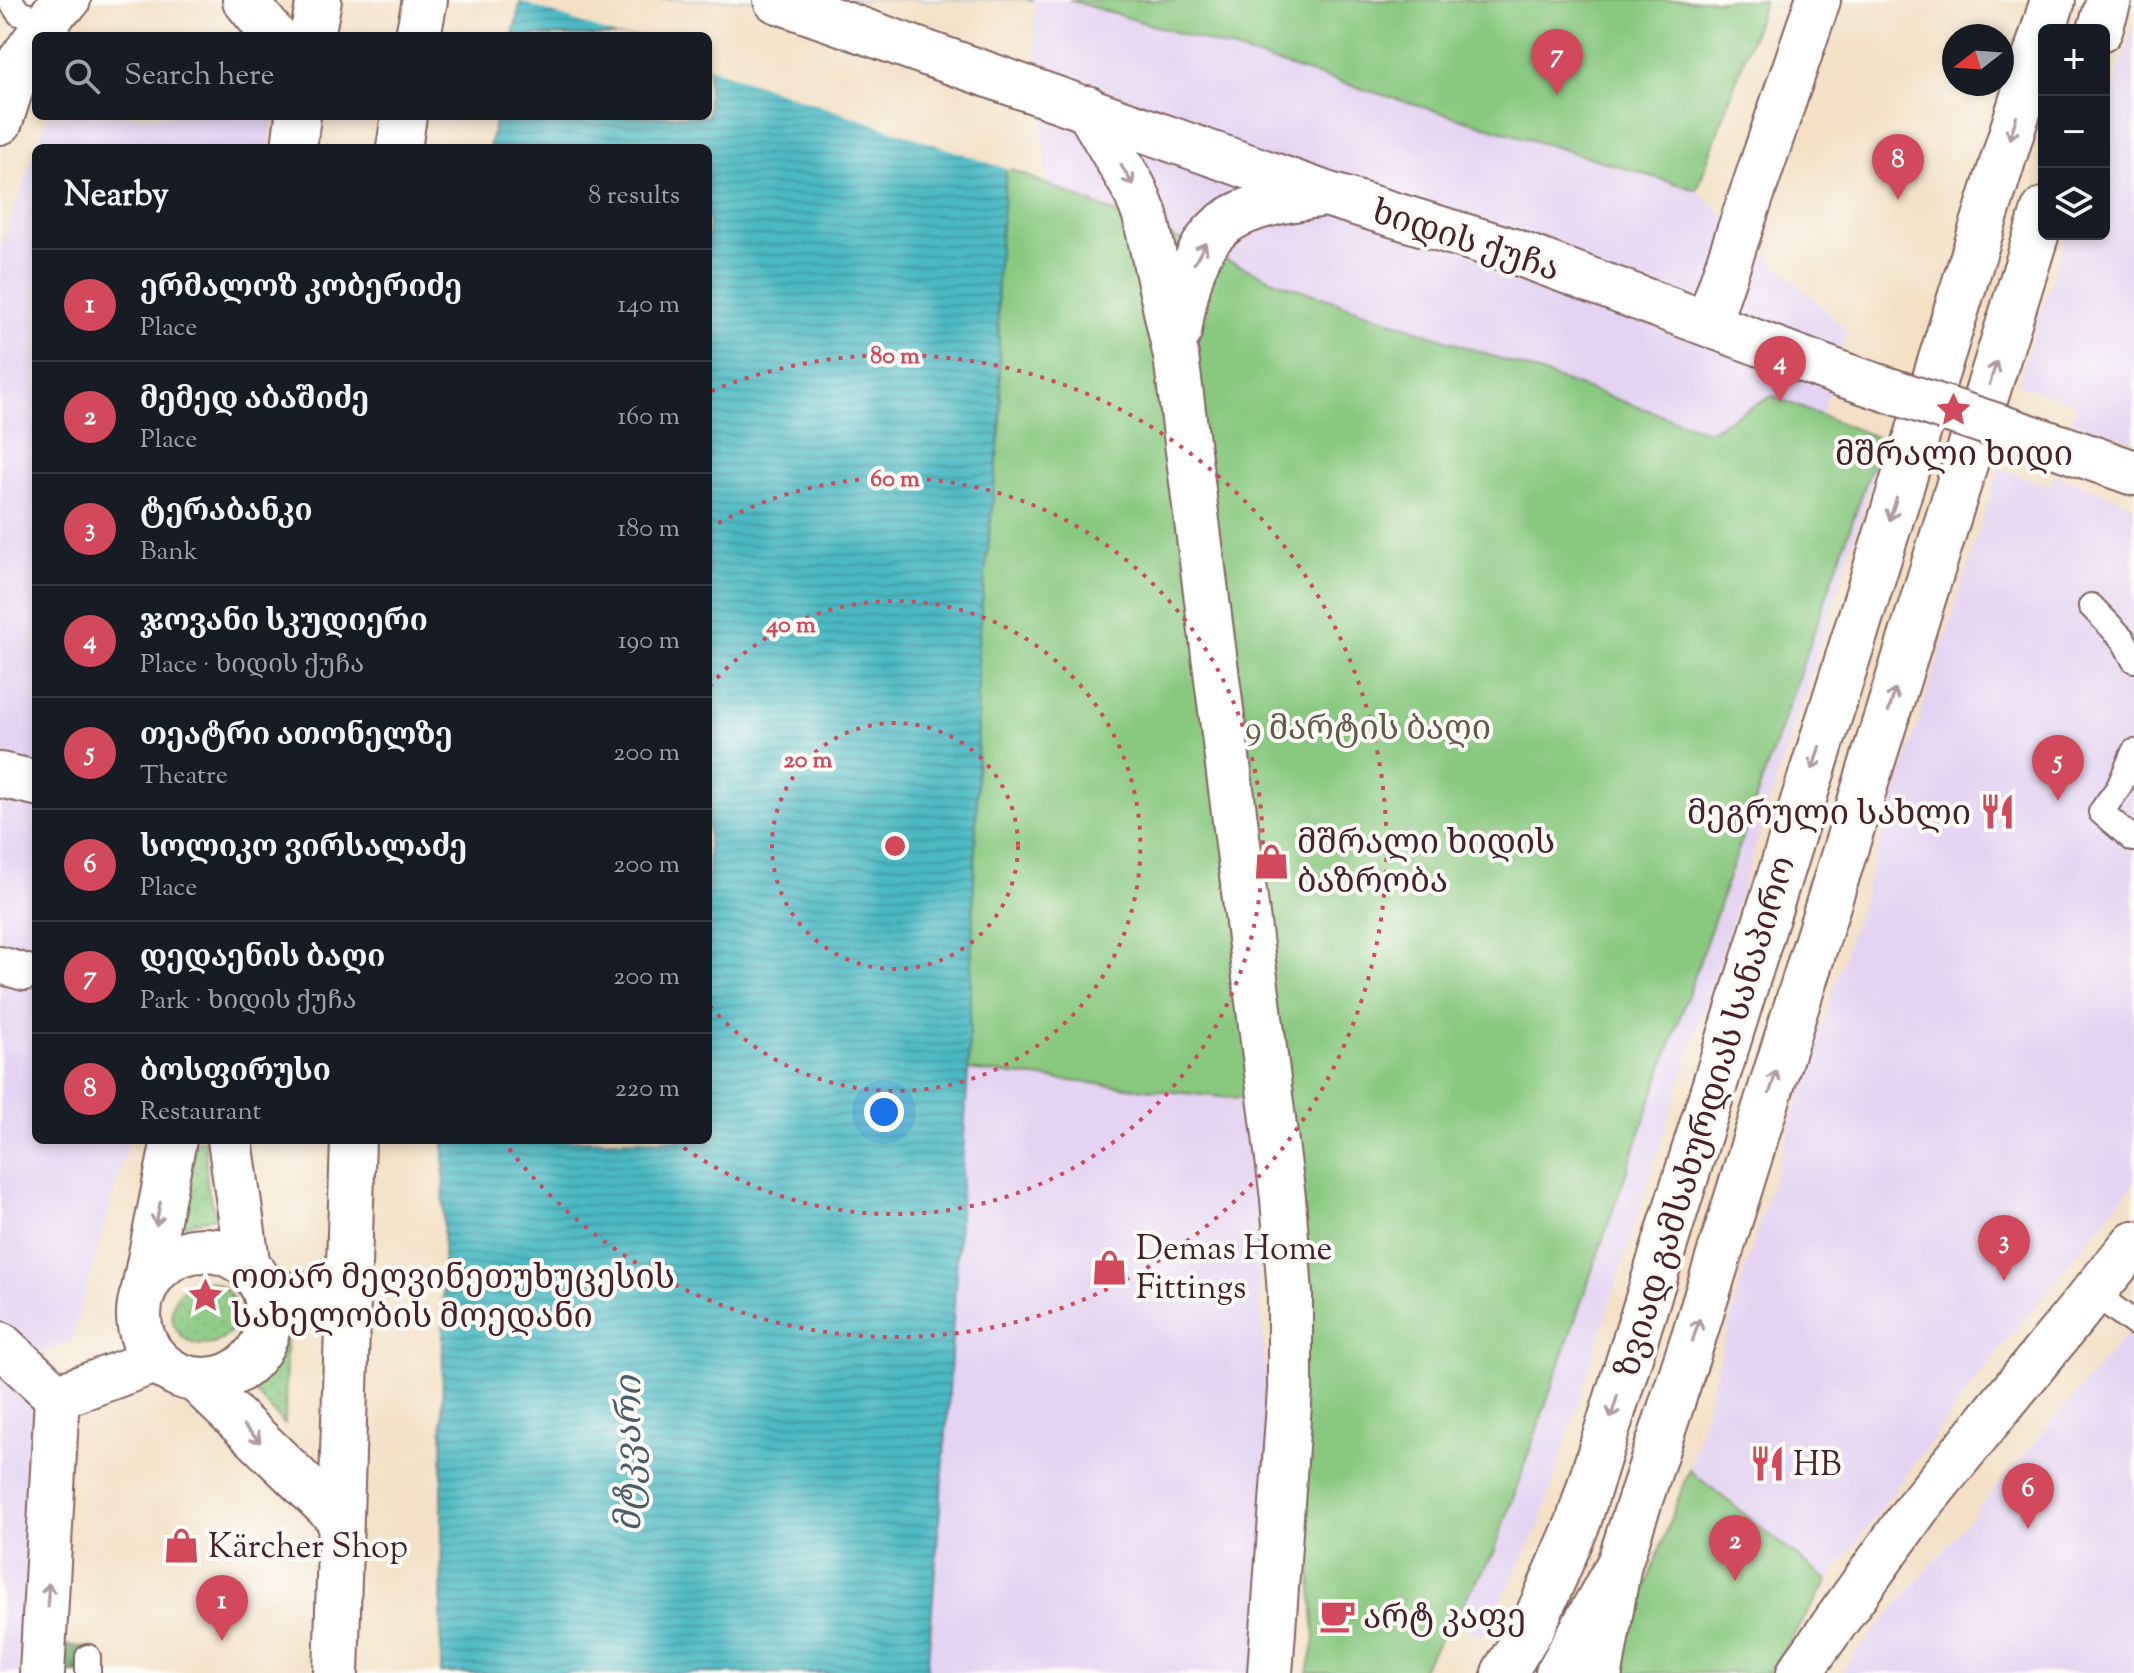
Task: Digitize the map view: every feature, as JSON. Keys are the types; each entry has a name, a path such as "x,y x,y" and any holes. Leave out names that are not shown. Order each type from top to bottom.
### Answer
{"main road":[{"path":"245,0 271,32"},
{"path":"419,32 425,0"},
{"name":"ხიდის ქუჩა","path":"776,0 1326,194 1510,250 1844,375 2134,473"},
{"path":"1708,323 1818,0"},
{"name":"ზვიად გამსახურდიას სანაპირო","path":"1504,1673 1535,1622 1578,1523 2053,0"},
{"path":"2102,24 2109,0"},
{"path":"0,122 19,63 32,45"},
{"path":"1087,108 1134,188 1145,215 1176,356 1283,1198 1290,1294 1290,1390 1276,1668"},
{"path":"294,144 298,120"},
{"path":"400,144 403,120"},
{"path":"1176,356 1193,264 1222,221 1266,202 1326,194"},
{"name":"ზვიად გამსახურდიას სანაპირო","path":"1558,1673 1619,1564 1694,1336 2038,229"},
{"path":"0,775 32,782"},
{"path":"173,1144 139,1307 140,1326 157,1360 175,1374 196,1380 215,1379 248,1363 266,1332 231,1144"},
{"path":"336,1673 353,1144"},
{"path":"1799,1673 1917,1508 2134,1243"},
{"path":"144,1289 156,1271 172,1258 191,1251 211,1250 231,1256 257,1281 348,1294"},
{"path":"0,1344 57,1397"},
{"path":"57,1397 157,1360"},
{"path":"196,1380 339,1518"},
{"path":"42,1673 57,1397"},
{"path":"1600,1673 1619,1564"}],"lane":[{"path":"10,0 19,13 50,21"},
{"path":"2091,606 2123,639 2134,660"},
{"path":"2133,839 2101,812 2119,787 2134,752"},
{"path":"2094,1293 2134,1323"}],"shaded area":[{"name":"9 მარტის ბაღი","path":"1032,0 1070,0 1697,190 1847,330 1821,419 1885,440 1539,1526 1483,1637 1426,1610 1267,1068 1048,190"},
{"path":"2134,25 2134,441 2071,421 2077,404 2017,384 2064,240 2110,240 2110,99"},
{"path":"46,120 272,120 269,144 38,144"},
{"path":"32,160 32,770 0,764 0,247"},
{"path":"1999,468 2049,486 2055,474 2134,505 2134,1183 1979,1376 1828,1581 1689,1470 1741,1280"},
{"path":"0,788 32,794 32,1144 128,1144 71,1342 39,1353 0,1321"},
{"path":"968,1070 1249,1100 1283,1673 927,1673 948,1407"},
{"path":"2134,1325 2134,1673 1841,1673 1860,1648"},
{"path":"0,1371 36,1403 42,1484 18,1673 0,1673"}],"green space":[{"path":"1069,0 1765,0 1697,190"},
{"name":"9 მარტის ბაღი","path":"1006,167 1276,281 1708,431 1772,396 1881,439 1494,1553 1419,1673 1308,1673 1315,1640 1303,1439 1249,1100 968,1070 977,790 978,643 1001,420 997,279"},
{"path":"196,1144 205,1144 207,1188 217,1216 179,1227 190,1161"},
{"path":"198,1281 210,1281 227,1290 234,1301 234,1325 227,1336 210,1345 198,1345 186,1340 177,1331 172,1319 172,1307 177,1295 186,1286"},
{"path":"286,1336 285,1425 249,1386"},
{"path":"1689,1470 1828,1581 1769,1673 1614,1673"},
{"path":"59,1644 95,1649 94,1673 55,1673"}],"water":[{"name":"მტკვარი","path":"521,0 1032,0 1006,167 997,279 1001,420 978,643 977,790 968,1070 948,1407 927,1673 441,1673 444,1144 712,1144 712,144 490,144 495,120 712,120 712,32 514,32"}],"pier":[{"path":"517,0 1025,0 1036,4 1010,170 712,68 712,32 605,32"}],"place":[{"name":"დედაენის ბაღი","path":"1557,95"},
{"name":"ბოსფირუსი","path":"1898,200"},
{"name":"ჯოვანი სკუდიერი","path":"1780,402"},
{"name":"მშრალი ხიდი","path":"1954,409"},
{"name":"თეატრი ათონელზე","path":"2058,801"},
{"name":"მეგრული სახლი","path":"1997,812"},
{"name":"მშრალი ხიდის ბაზრობა","path":"1271,861"},
{"name":"Demas Home Fittings","path":"1110,1267"},
{"name":"ტერაბანკი","path":"2004,1281"},
{"name":"ოთარ მეღვინეთუხუცესის სახელობის მოედანი","path":"205,1296"},
{"name":"HB","path":"1767,1463"},
{"name":"სოლიკო ვირსალაძე","path":"2028,1529"},
{"name":"Kärcher Shop","path":"182,1545"},
{"name":"მემედ აბაშიძე","path":"1735,1581"},
{"name":"არტ კაფე","path":"1337,1616"},
{"name":"ერმალოზ კობერიძე","path":"222,1641"}]}
